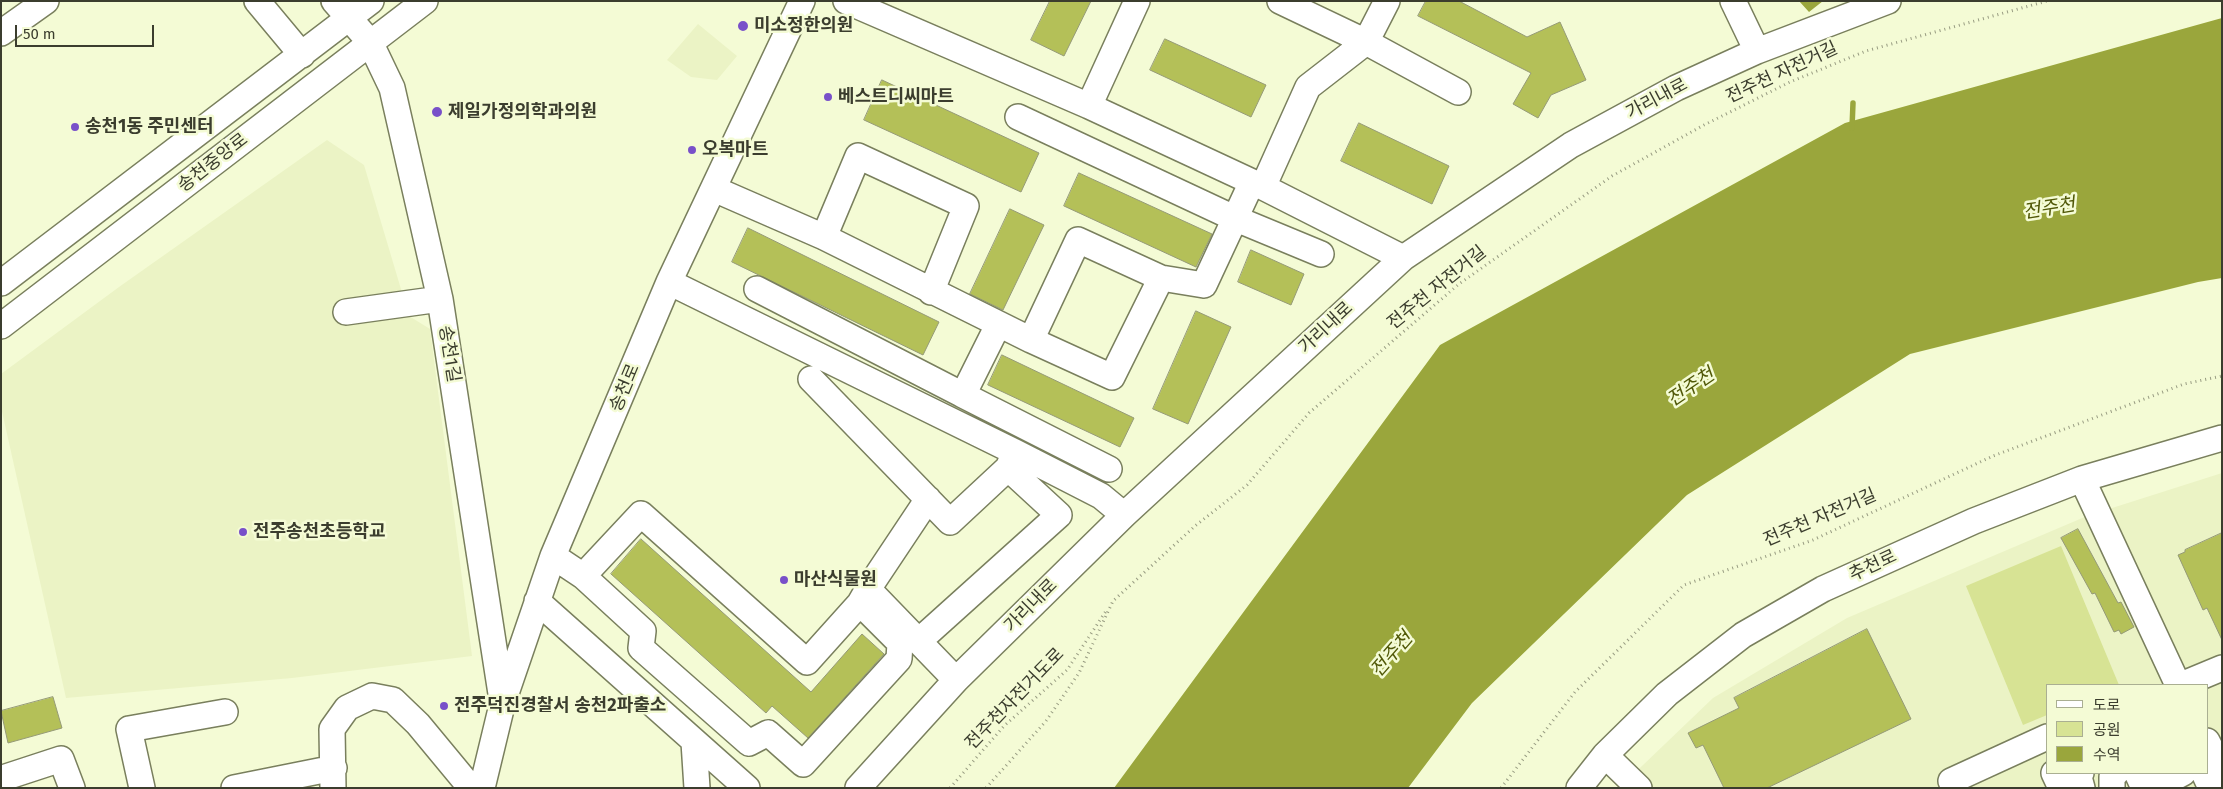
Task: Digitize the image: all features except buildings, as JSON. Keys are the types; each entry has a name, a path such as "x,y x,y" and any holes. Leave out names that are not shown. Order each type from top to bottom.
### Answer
{"street":[{"path":"1,33 46,1"},
{"path":"257,1 302,55"},
{"name":"송천중앙로","path":"1,283 302,55 342,10 371,1"},
{"name":"송천중앙로","path":"1,326 425,1"},
{"name":"송천로","path":"482,788 502,705 553,556 669,282 802,1"},
{"path":"846,1 1089,106 1258,185 1403,258"},
{"path":"1089,106 1137,1"},
{"path":"1280,1 1366,42 1458,92"},
{"path":"1031,340 1078,240 1161,278 1204,285 1234,218 1258,185 1308,87 1366,42 1387,1"},
{"path":"1733,1 1757,51"},
{"name":"가리내로","path":"858,788 956,680 1124,515 1403,258 1571,145 1676,88 1757,51 1888,1"},
{"name":"송천1길","path":"342,10 370,42 392,88 440,299 502,705"},
{"path":"1018,117 1234,218 1321,254"},
{"path":"824,238 858,156 966,206 931,292"},
{"path":"714,189 824,238 998,325 1112,377 1161,278"},
{"path":"669,282 1012,460 1101,496 1124,515"},
{"path":"757,289 1109,469"},
{"path":"346,312 440,299"},
{"path":"963,395 998,325"},
{"path":"811,379 950,522 1012,460"},
{"name":"추천로","path":"1579,788 1605,755 1667,694 1743,635 1823,589 1894,555 1974,521 2082,479 2222,438"},
{"path":"920,640 1058,515 1012,460"},
{"path":"2082,479 2173,683 2222,668"},
{"path":"583,576 641,514 807,662 864,596 928,499"},
{"path":"553,556 583,576 643,631 641,648 749,743 768,733 803,764 900,659 900,643 864,596"},
{"path":"864,596 920,640 956,680"},
{"path":"537,601 747,788"},
{"path":"234,788 334,778 332,729 347,708 372,696 393,700 418,724 472,788"},
{"path":"142,788 129,729 225,712"},
{"path":"1951,781 2046,737"},
{"path":"694,742 696,788"},
{"path":"2208,743 2222,771"},
{"path":"1605,755 1639,788"},
{"path":"3,776 61,759 72,788"},
{"path":"2054,774 2061,788"},
{"path":"2080,774 2079,777 2082,788"},
{"path":"2112,788 2112,777 2115,774"},
{"path":"2137,774 2144,788"},
{"path":"2160,774 2164,783 2181,774"},
{"path":"2190,774 2197,788"},
{"path":"2204,774 2211,788"}],"path":[{"name":"전주천 자전거길","path":"986,788 1046,721 1074,681 1113,602 1194,526 1246,485 1309,413 1459,284 1612,176 1704,125 1782,86 1866,51 2047,1"},
{"name":"전주천 자전거길","path":"1500,788 1575,692 1684,585 1813,540 1993,456 2184,384 2222,376"},
{"name":"전주천자전거도로","path":"950,788 1004,726 1067,670 1113,602"}],"shaded area":[{"path":"698,24 737,56 717,80 691,77 667,60"},
{"name":"전주송천초등학교","path":"327,140 364,165 409,316 430,329 472,656 292,678 66,698 1,407 1,374 119,287"},
{"path":"2222,473 2222,788 1619,788 1713,698 1847,618 2087,516"}],"green space":[{"path":"2061,546 2119,684 2046,684 2046,715 2023,725 1966,586"}],"water":[{"path":"1799,1 1823,1 1809,12"},
{"name":"전주천","path":"2222,18 2222,278 2198,282 1910,354 1687,495 1472,703 1408,788 1114,788 1440,345 1845,123"}],"waterway":[{"path":"1852,128 1853,103"}],"place":[{"name":"미소정한의원","path":"743,26"},
{"name":"베스트디씨마트","path":"828,97"},
{"name":"제일가정의학과의원","path":"437,112"},
{"name":"송천1동 주민센터","path":"75,127"},
{"name":"오복마트","path":"692,150"},
{"name":"전주송천초등학교","path":"243,532"},
{"name":"마산식물원","path":"784,580"},
{"name":"전주덕진경찰서 송천2파출소","path":"444,706"}]}
